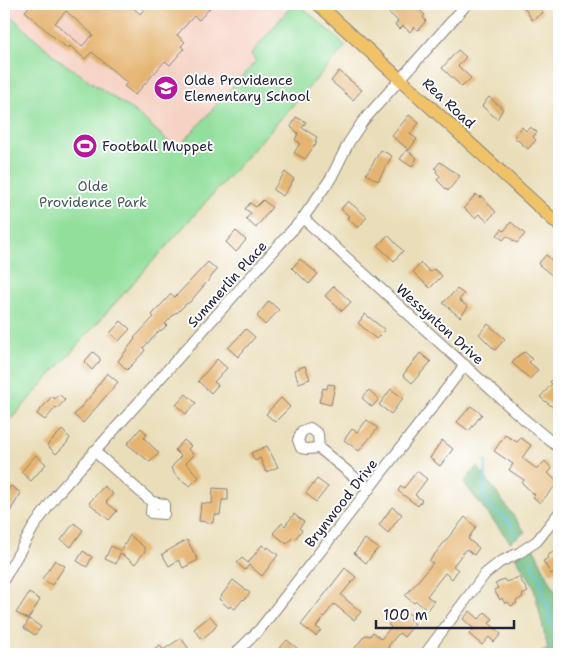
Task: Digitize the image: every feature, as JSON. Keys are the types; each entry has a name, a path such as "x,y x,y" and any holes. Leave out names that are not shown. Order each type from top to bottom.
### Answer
{"main road":[{"name":"Rea Road","path":"318,4 559,225"}],"street":[{"name":"Summerlin Place","path":"4,579 34,528 57,494 303,218 331,178 363,121 467,4"},
{"name":"Wessynton Drive","path":"303,218 559,448"},
{"name":"Brynwood Drive","path":"235,654 260,629 465,365"},
{"path":"319,448 369,488"},
{"path":"94,451 152,502"},
{"path":"425,654 485,574 500,562 519,553 536,541 559,513"}],"shaded area":[{"name":"Olde Providence Elementary School","path":"4,4 298,4 301,6 254,63 177,149 138,114 59,60 4,12"}],"green space":[{"name":"Olde Providence Park","path":"293,4 301,6 346,46 4,427 4,10 59,60 138,114 177,149 256,61 251,54"},
{"path":"477,466 525,532 510,542 464,483"},
{"path":"533,547 558,597 559,654 538,654 548,649 533,584 515,557"}],"building":[{"name":"Olde Providence Elementary School","path":"32,4 129,4 140,14 149,4 206,4 210,8 199,20 194,16 177,35 185,42 181,46 184,49 170,65 165,61 135,95 124,86 127,83 92,52 85,59 70,46 68,49 25,11","holes":["66,11 93,35 82,46 55,23"]},
{"path":"379,4 412,4 425,15 423,17 426,21 418,30 414,27 410,32 403,26 400,29 395,25 398,21"},
{"path":"522,4 537,4 543,13 532,20"},
{"path":"458,50 466,57 458,66 471,78 462,87 442,68"},
{"path":"339,71 362,90 353,100 331,81"},
{"path":"489,97 503,109 497,119 482,106"},
{"path":"409,115 419,123 410,134 417,139 409,150 392,136"},
{"path":"296,117 306,122 302,128 317,137 315,141 317,142 305,159 294,153 300,143 295,140 298,133 291,127"},
{"path":"522,127 526,131 530,127 537,132 533,137 536,140 528,149 514,137"},
{"path":"381,150 392,156 378,181 366,174"},
{"path":"407,150 417,158 412,167 400,159"},
{"path":"440,162 460,176 448,191 437,180 440,176 435,168"},
{"path":"285,172 294,179 283,196 273,190"},
{"path":"476,194 480,198 481,196 496,212 487,221 479,214 475,218 464,208"},
{"path":"263,200 272,207 256,228 246,219 251,213 245,209 250,203 256,207"},
{"path":"348,201 367,217 358,228 347,218 349,216 341,209"},
{"path":"511,222 525,234 517,243 507,236 503,240 497,235 502,229 504,231"},
{"path":"236,231 246,240 236,252 226,242"},
{"path":"388,235 403,251 394,261 378,246"},
{"path":"546,255 559,266 559,271 554,277 538,264"},
{"path":"300,259 318,274 309,284 292,268"},
{"path":"208,262 217,270 190,302 176,312 165,324 167,325 143,348 145,350 127,370 118,361 134,338 154,317 152,315 171,294 175,297"},
{"path":"421,263 430,272 434,269 442,276 430,288 413,272"},
{"path":"334,286 351,302 342,311 325,296"},
{"path":"457,289 464,294 459,300 468,307 460,317 443,303"},
{"path":"269,301 279,310 265,325 257,316"},
{"path":"365,314 385,330 376,339 358,323"},
{"path":"121,321 130,329 119,341 110,333"},
{"path":"488,324 505,339 495,350 479,334"},
{"path":"246,329 255,337 238,357 228,348"},
{"path":"93,352 100,358 100,361 92,370 84,362"},
{"path":"525,352 532,359 529,362 538,370 530,379 512,363 520,354"},
{"path":"420,353 431,362 412,383 403,375"},
{"path":"217,359 227,368 214,382 218,385 211,393 198,381"},
{"path":"305,366 310,379 299,383 294,370"},
{"path":"559,372 559,412 540,397 552,384 550,382"},
{"path":"107,373 118,382 83,423 74,415 96,390"},
{"path":"328,384 335,385 331,405 319,402 323,388 327,389"},
{"path":"391,389 403,398 391,414 379,405"},
{"path":"369,390 379,399 372,407 362,398"},
{"path":"59,394 65,400 45,420 37,414 52,396 55,399"},
{"path":"186,394 196,403 186,414 176,405"},
{"path":"281,398 290,407 275,422 266,414"},
{"path":"471,406 482,414 469,431 457,422"},
{"path":"367,420 378,428 359,451 344,440 352,429 357,432"},
{"path":"141,428 147,434 144,438 159,453 150,462 127,444"},
{"path":"62,430 70,438 56,454 47,445"},
{"path":"505,435 517,442 521,438 531,445 522,458 537,469 545,461 552,469 548,473 558,483 540,503 533,497 535,495 522,483 524,480 509,470 513,464 494,451"},
{"path":"184,440 191,446 188,449 194,455 186,463 199,477 190,486 176,476 171,468 181,456 175,450"},
{"path":"442,440 453,449 440,466 430,458"},
{"path":"267,446 278,467 266,472 260,458 255,461 251,453"},
{"path":"36,455 46,464 31,481 21,472"},
{"path":"417,471 427,479 415,495 422,500 418,506 398,491 401,486 404,488"},
{"path":"317,479 328,487 316,502 306,493"},
{"path":"11,486 21,493 9,513 4,509 4,497"},
{"path":"104,486 113,494 106,502 117,511 109,520 89,503"},
{"path":"213,488 228,489 228,500 222,500 220,515 214,515 213,523 199,521 201,503 212,504"},
{"path":"392,507 402,514 388,533 379,525"},
{"path":"294,514 304,522 299,528 302,530 295,539 293,537 287,544 273,533 282,523 285,526"},
{"path":"465,517 476,527 468,539 479,548 474,555 466,549 453,566 458,570 452,579 445,573 427,596 434,601 427,610 416,601 414,603 405,596 433,563 429,561"},
{"path":"74,523 83,530 71,547 61,540"},
{"path":"130,535 145,548 145,551 135,564 120,553 116,564 105,559 111,546 121,551"},
{"path":"365,539 378,548 366,563 354,553"},
{"path":"187,540 198,560 183,568 179,560 169,566 162,554"},
{"path":"262,545 278,555 262,576 249,565 245,570 237,563 242,558 248,563"},
{"path":"559,548 559,569 551,574 543,561"},
{"path":"83,551 92,557 87,567 77,561"},
{"path":"55,560 65,566 52,585 42,579"},
{"path":"345,568 356,577 341,595 361,612 354,620 334,604 316,627 321,630 316,636 301,625"},
{"path":"519,577 528,592 516,601 517,603 511,606 508,602 505,604 494,590 498,588 495,584 504,579 506,582"},
{"path":"233,580 250,593 235,609 230,606 229,608 219,599"},
{"path":"29,593 40,600 28,619 16,613"},
{"path":"404,610 412,616 409,619 415,624 404,637 399,633 389,645 388,648 390,650 386,654 360,654 354,649 365,635 370,636 373,632 381,639 391,627 388,625 398,613 401,615"},
{"path":"470,611 479,619 485,612 493,619 489,623 501,634 494,642 489,637 482,645 469,634 474,629 463,619"},
{"path":"210,616 217,624 202,639 194,629"},
{"path":"29,619 41,627 35,635 24,628"},
{"path":"181,638 189,649 180,654 147,654 160,645 163,650"},
{"path":"287,640 298,649 293,654 274,654"}],"waterway":[{"path":"485,461 484,497 487,504 510,523 516,535"},
{"path":"531,561 535,571 541,578 543,597 549,607 550,622 557,629 558,654"}],"place":[{"name":"Olde Providence Elementary School","path":"166,88"},
{"name":"Football Muppet","path":"85,146"}]}
